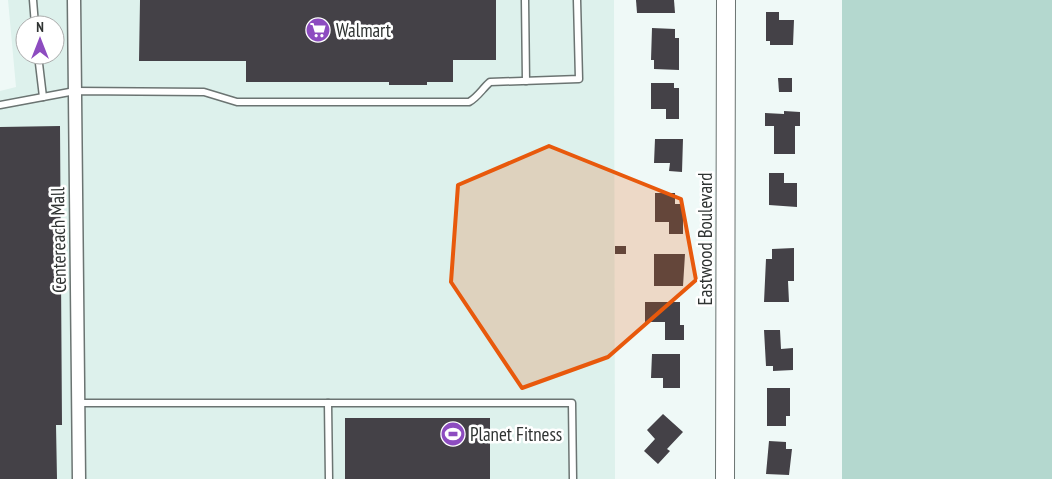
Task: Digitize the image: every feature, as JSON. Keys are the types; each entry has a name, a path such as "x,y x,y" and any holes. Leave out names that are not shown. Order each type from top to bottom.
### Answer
{"street":[{"name":"Centereach Mall","path":"74,0 79,479"},
{"name":"Eastwood Boulevard","path":"724,479 726,0"}],"lane":[{"path":"33,0 35,15"},
{"path":"525,0 526,81"},
{"path":"0,105 75,91 204,92 237,102 468,102 478,97 482,88 490,82 579,79 577,0"},
{"path":"39,65 42,97"},
{"path":"78,403 572,403 573,479"},
{"path":"328,403 329,479"}],"highlighted area":[{"path":"549,146 681,199 696,280 608,357 522,388 451,282 458,185"}],"shaded area":[{"path":"8,0 614,0 615,479 0,479 0,91 16,87"}],"green space":[{"path":"842,0 1052,0 1052,479 842,479"}],"building":[{"name":"Walmart","path":"140,0 496,0 496,60 453,60 453,82 427,82 427,85 389,85 389,82 246,82 246,61 139,61"},
{"path":"636,0 674,0 675,13 637,13"},
{"path":"766,12 779,12 779,20 794,20 793,45 770,45 770,41 766,41"},
{"path":"652,28 675,29 675,38 679,38 679,70 654,69 654,60 651,60"},
{"path":"778,78 792,78 792,92 779,92"},
{"path":"651,83 674,83 674,88 679,88 679,119 666,119 666,109 651,109"},
{"path":"784,111 800,112 800,126 795,126 795,154 774,154 774,126 765,126 765,113 784,114"},
{"path":"60,126 62,425 56,425 57,479 0,479 0,127"},
{"path":"655,139 683,139 682,172 669,171 670,163 654,163"},
{"path":"769,173 784,173 784,183 797,183 797,207 769,205"},
{"path":"655,193 675,193 675,204 683,204 683,234 669,234 669,222 655,222"},
{"path":"615,246 626,246 626,254 615,254"},
{"path":"794,248 794,281 788,281 789,302 764,302 766,259 772,259 772,249"},
{"path":"654,254 685,254 683,286 654,286"},
{"path":"645,302 680,302 680,325 684,325 684,340 665,340 665,322 645,322"},
{"path":"764,330 780,330 781,349 793,348 793,370 773,371 773,366 766,366"},
{"path":"652,354 680,354 680,388 663,388 663,378 651,378"},
{"path":"767,388 790,388 790,416 786,416 786,426 767,426"},
{"path":"663,414 683,432 667,449 670,451 658,464 644,451 655,439 647,430"},
{"path":"345,418 490,418 490,479 345,479"},
{"path":"769,441 786,442 786,449 792,449 789,475 766,474"}],"place":[{"name":"Walmart","path":"318,30"},
{"name":"Planet Fitness","path":"453,434"}]}
